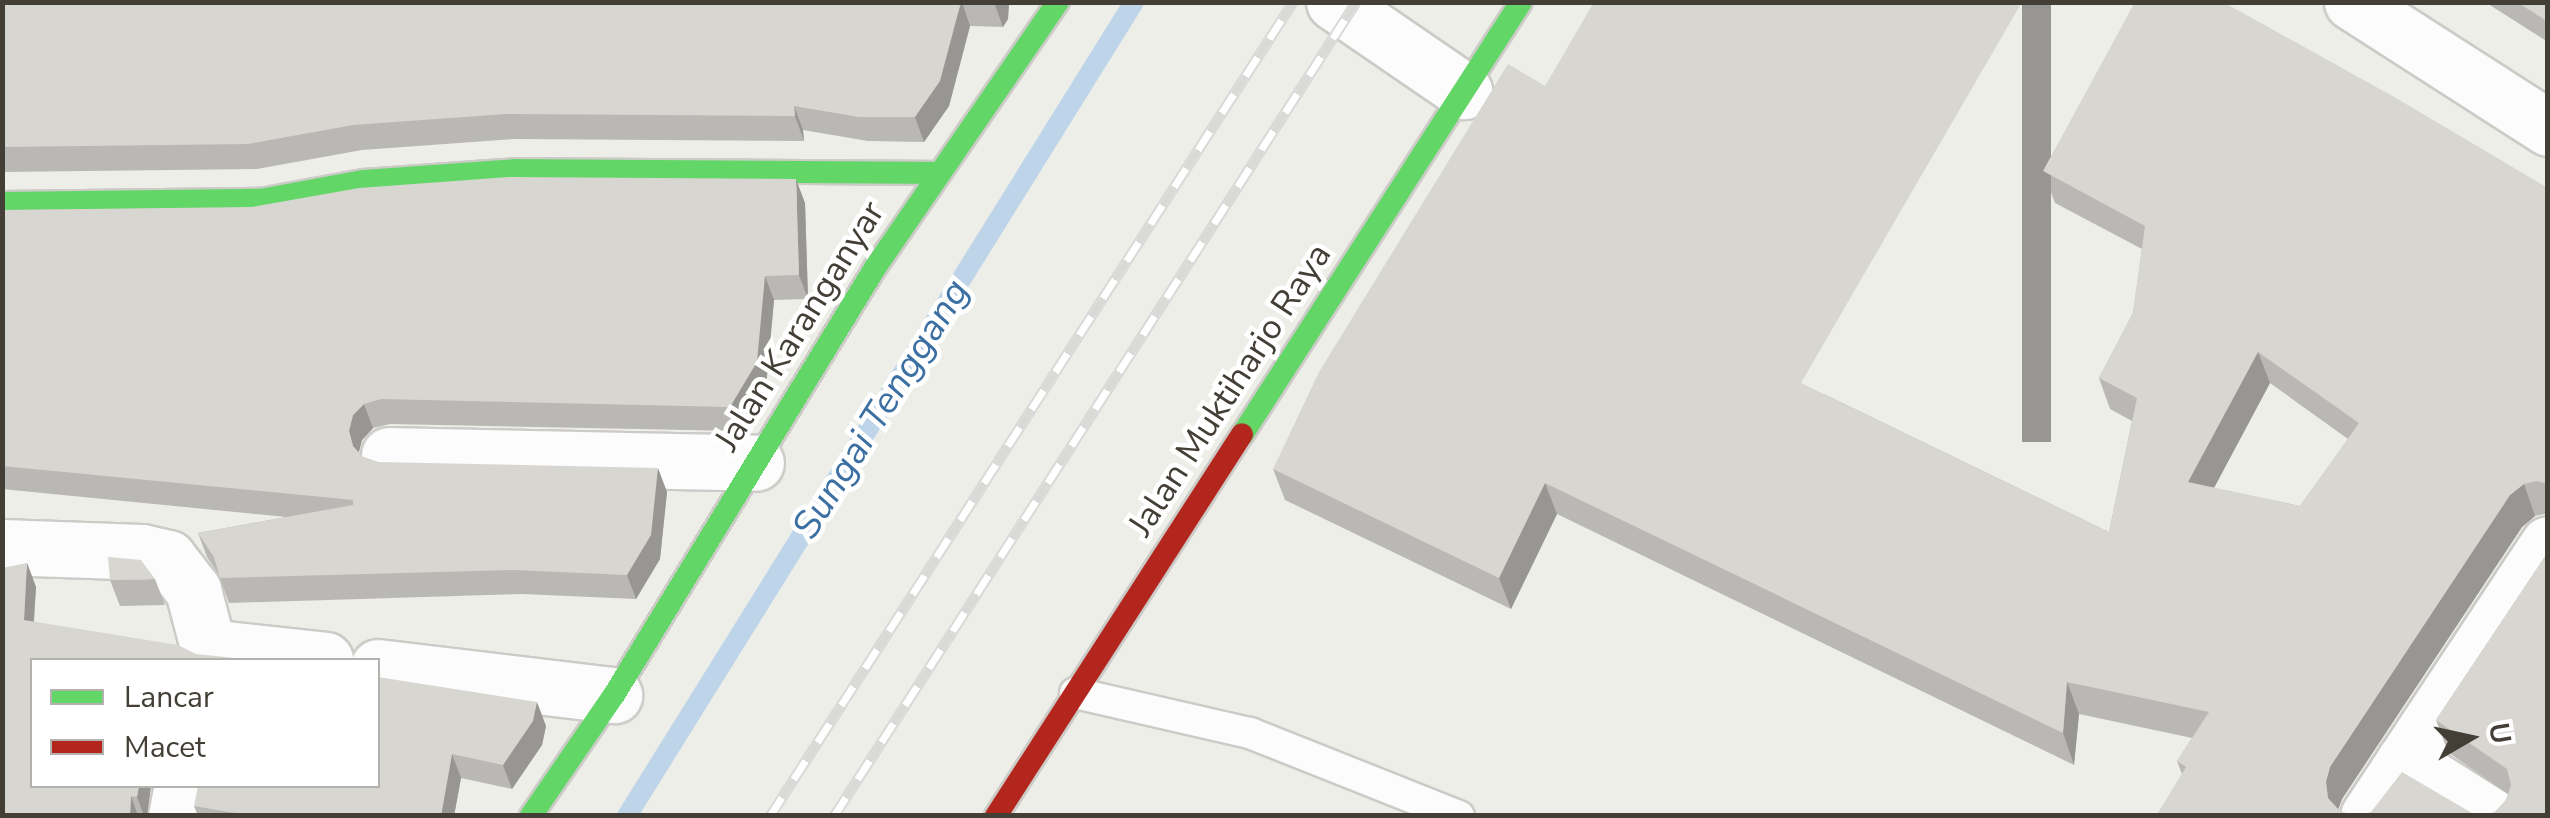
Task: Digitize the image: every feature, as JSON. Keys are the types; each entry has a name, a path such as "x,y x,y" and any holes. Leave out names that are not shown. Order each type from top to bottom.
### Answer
{"street":[{"name":"Jalan Karanganyar","path":"532,816 614,695 938,174 1058,2"},
{"path":"1334,2 1464,91"},
{"name":"Jalan Muktiharjo Raya","path":"996,816 1521,2"},
{"path":"2352,2 2548,128"},
{"path":"2,203 260,200 364,181 518,170 938,174"},
{"path":"389,455 756,463"},
{"path":"2,547 142,552 168,558 194,590 207,654 286,658"},
{"path":"2368,816 2545,552"},
{"path":"380,667 614,695"},
{"path":"2404,761 2492,816"},
{"path":"176,816 182,788"}],"lane":[{"path":"1076,694 1250,733 1459,816"}],"building":[{"path":"2,2 961,2 940,81 915,117 859,117 794,106 795,116 506,114 353,125 248,144 2,147"},
{"path":"1594,2 2022,2 1801,383 2109,532 2137,398 2099,378 2133,313 2145,226 2043,171 2135,2 2223,2 2548,188 2548,484 2524,484 2510,495 2330,767 2326,782 2328,798 2340,811 2355,816 2156,816 2186,767 2177,761 2209,712 2067,682 2063,733 1545,483 1499,578 1273,469 1319,372 1508,64 1545,86","holes":["2258,352 2359,423 2300,506 2188,482"]},
{"path":"2517,2 2548,2 2548,22"},
{"path":"509,177 796,179 799,275 765,276 757,362 730,407 381,399 364,404 353,415 349,431 353,446 363,457 378,462 658,468 651,535 627,575 514,570 220,578 214,557 198,533 353,505 353,500 2,466 2,210 252,207 359,188"},
{"path":"2548,552 2548,816 2477,816 2495,812 2506,800 2511,785 2507,769 2436,720"},
{"path":"108,557 141,560 155,579 110,580"},
{"path":"27,563 24,620 235,658 30,658 30,788 139,788 137,797 131,796 130,816 2,816 2,568"},
{"path":"380,677 537,702 533,721 503,765 452,754 441,816 253,816 194,806 198,788 380,788"},
{"path":"2402,772 2477,816 2356,816 2371,812"}],"waterway":[{"name":"Sungai Tenggang","path":"627,816 1134,2"}],"railway":[{"path":"770,816 1293,2"},
{"path":"834,816 1356,2"}],"traffic: fast":[{"path":"531,816 614,695 875,268 1058,2"},
{"path":"1242,435 1521,2"},
{"path":"2,203 260,200 364,181 517,170 937,173"}],"traffic: jam":[{"path":"996,816 1242,435"}]}
